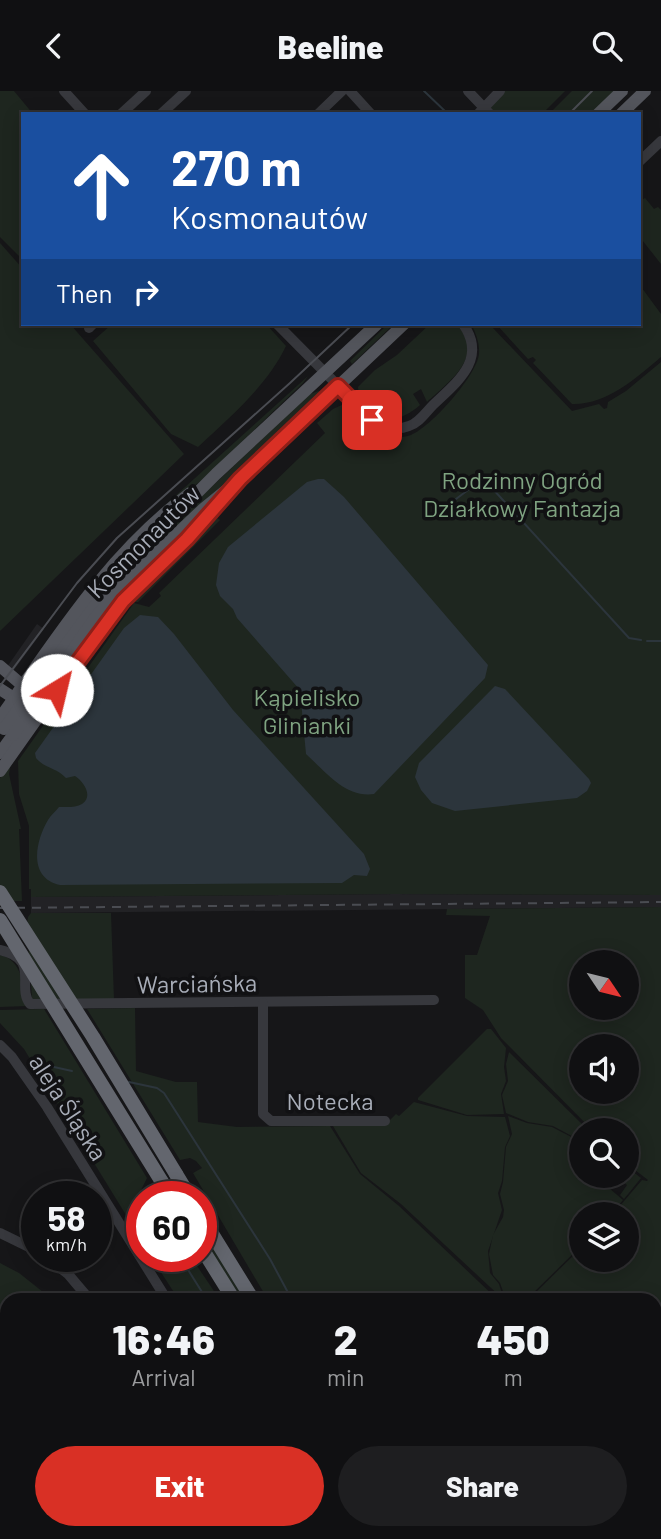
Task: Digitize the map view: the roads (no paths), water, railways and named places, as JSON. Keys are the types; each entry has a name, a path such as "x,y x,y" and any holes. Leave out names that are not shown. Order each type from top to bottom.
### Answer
{"highway":[{"path":"0,892 93,1037 180,1181"},
{"path":"0,920 161,1181"},
{"path":"217,1242 249,1293"},
{"path":"217,1272 230,1293"}],"main road":[{"path":"600,112 622,91"},
{"path":"623,112 645,91"},
{"name":"Kosmonautów","path":"52,670 106,587 216,474 375,326"},
{"name":"Kosmonautów","path":"0,754 4,726 127,582 402,326"},
{"path":"4,726 14,698 85,597 114,563 168,509 216,474"},
{"path":"0,771 123,601 187,539 240,479"},
{"path":"0,666 33,694 43,711"},
{"path":"0,689 43,711"},
{"path":"0,696 4,726"}],"street":[{"path":"64,91 83,112"},
{"path":"123,112 146,91"},
{"path":"164,112 186,91"},
{"path":"320,112 342,91"},
{"path":"350,91 369,112"},
{"path":"468,91 484,112 500,91"},
{"path":"641,160 661,141"},
{"path":"279,326 380,425 389,428 410,426 417,422 459,380 467,369 472,353 472,342 464,326"},
{"name":"Warciańska","path":"0,950 16,957 24,966 26,999 30,1005 434,1000"},
{"name":"Notecka","path":"262,1003 263,1114 266,1118 271,1122 385,1121"},
{"name":"aleja Śląska","path":"0,1045 24,1073 47,1107 163,1293"},
{"path":"0,1233 21,1243"},
{"path":"65,1272 84,1293"}],"waterway":[{"path":"424,91 446,112"},
{"path":"436,514 480,481 485,481"},
{"path":"491,487 629,638 641,640"},
{"path":"647,641 661,641"},
{"path":"36,1063 72,1071"},
{"path":"129,1082 157,1088 164,1093 270,1259 288,1293"},
{"path":"189,1272 203,1293"}],"tram line":[{"path":"571,112 592,91"},
{"path":"0,686 77,583 117,538 351,326"}],"railway":[{"path":"0,908 661,902"}],"park label":[{"name":"Rodzinny Ogród Działkowy Fantazja","path":"522,493"},
{"name":"Kąpielisko Glinianki","path":"307,710"}]}
